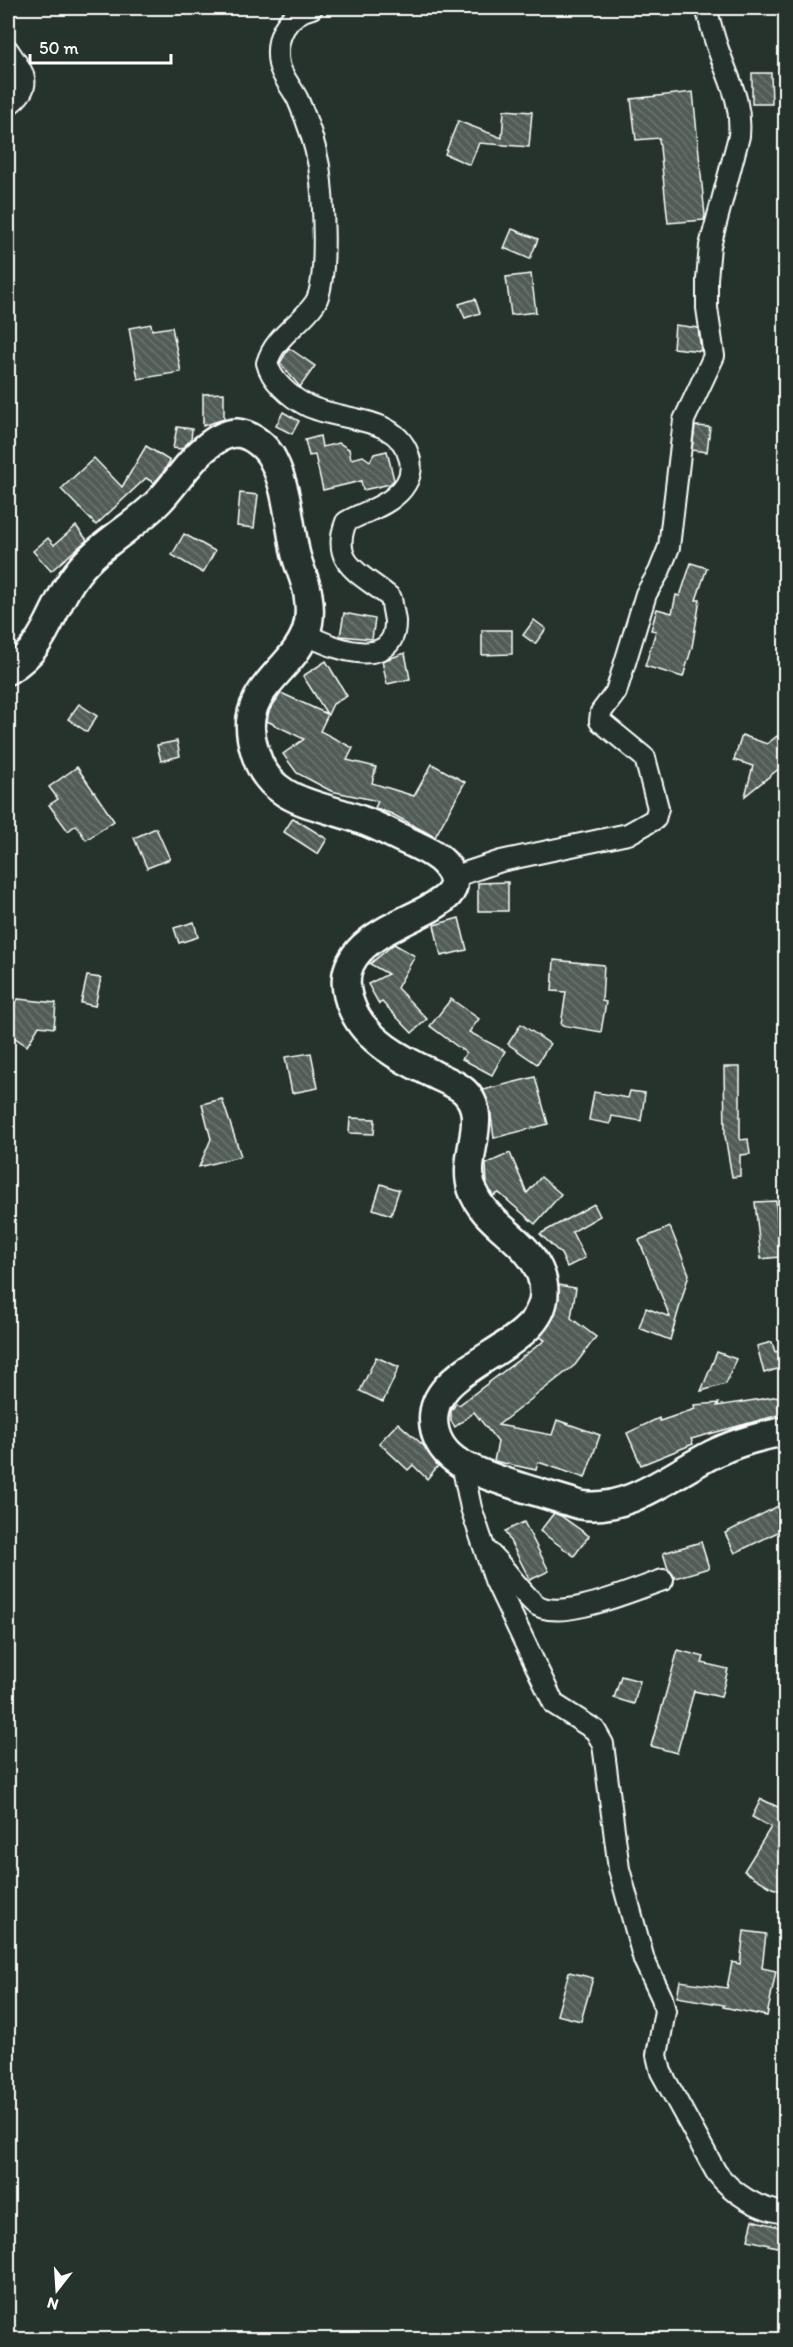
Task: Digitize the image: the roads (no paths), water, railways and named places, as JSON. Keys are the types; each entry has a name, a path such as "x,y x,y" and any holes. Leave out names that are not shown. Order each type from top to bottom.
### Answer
{"street":[{"path":"306,634 326,646 355,654 377,651 390,640 395,623 391,598 347,565 341,536 346,522 394,497 407,482 412,468 401,438 386,429 306,405 275,380 267,363 277,341 316,301 320,287 323,216 319,165 305,119 279,65 281,37 289,19 297,11 312,8"},
{"path":"453,877 501,861 628,834 655,819 658,808 645,758 600,721 600,712 616,692 646,594 659,572 669,547 684,420 714,356 707,308 706,279 710,246 739,136 740,118 737,95 718,49 706,8"},
{"path":"8,50 25,77 24,87 18,98 8,105"},
{"path":"8,670 21,662 43,638 77,572 102,548 159,502 192,460 227,435 238,433 261,445 272,456 278,474 295,556 308,595 309,616 306,634 292,656 265,688 250,720 258,762 267,779 281,791 304,803 363,820 435,855 449,868 453,877 450,889 441,904 395,925 356,952 347,974 346,991 362,1026 374,1039 413,1065 467,1094 475,1109 476,1126 469,1155 468,1176 473,1193 480,1208 528,1252 538,1268 544,1285 536,1316 526,1328 505,1347 445,1387 435,1409 435,1432 440,1444 462,1464 580,1505 604,1507 631,1498 740,1442 786,1431"},
{"path":"462,1464 471,1508 495,1580 554,1704 595,1730 603,1744 619,1869 644,1960 662,1998 665,2012 657,2055 661,2072 724,2183 749,2201 786,2213"},
{"path":"485,1549 501,1563 535,1605 548,1610 584,1605 663,1580"}]}
